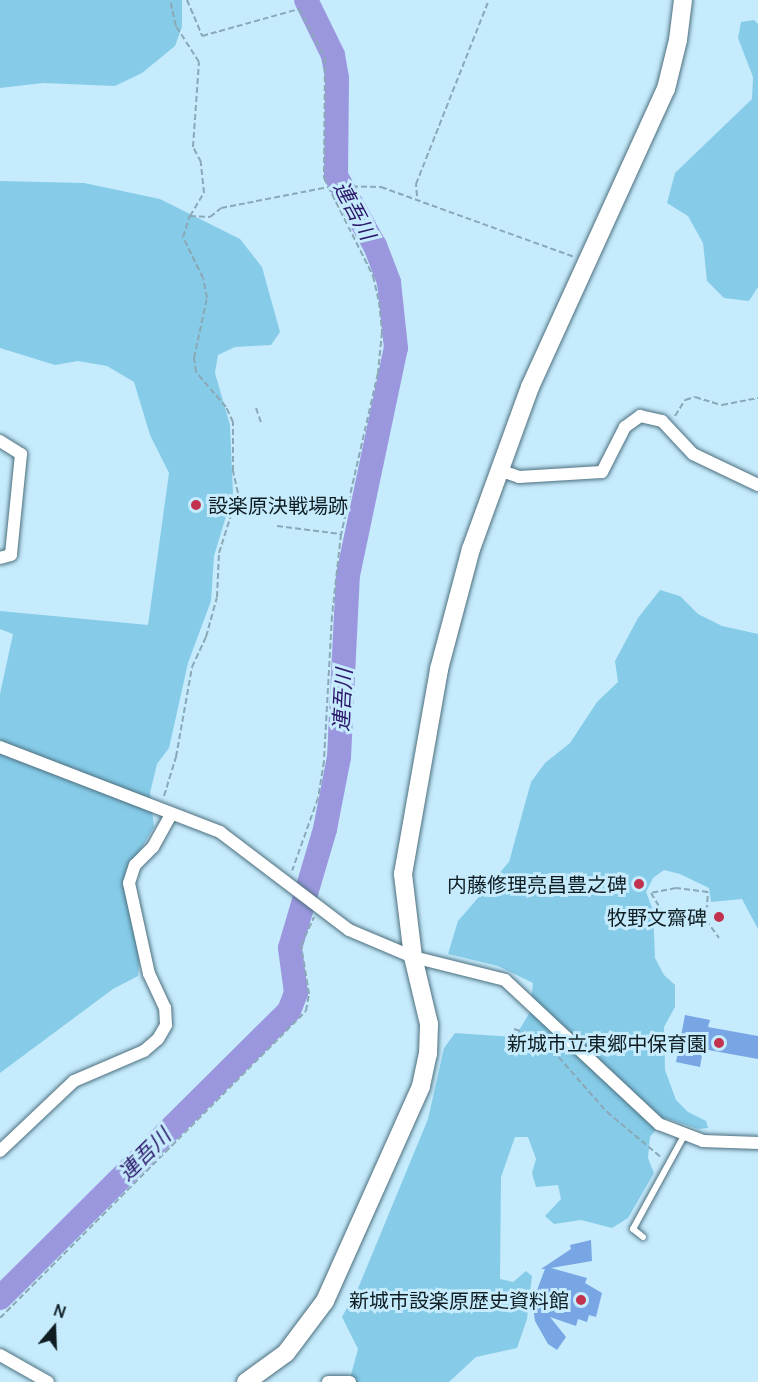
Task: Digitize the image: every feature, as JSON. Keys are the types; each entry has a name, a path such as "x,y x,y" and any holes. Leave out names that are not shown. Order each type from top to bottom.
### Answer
{"street":[{"path":"246,1382 286,1353 326,1301 421,1086 428,1054 429,1024 413,957 403,874 407,836 445,647 471,549 530,387 666,89 678,40 683,0"},
{"path":"499,470 519,477 595,475 609,465 625,428 640,416 669,426 693,454 758,485"},
{"path":"0,441 21,454 11,555 0,558"},
{"path":"0,747 229,837 349,930 413,957 505,980 626,1096 659,1124 684,1136 758,1143"},
{"path":"0,1151 75,1081 144,1051 158,1039 166,1025 165,1008 149,974 129,883 135,865 153,847 165,813"},
{"path":"0,1355 48,1382"},
{"path":"328,1382 350,1382"}],"lane":[{"path":"643,1237 633,1229 684,1136"}],"path":[{"path":"165,813 192,667 206,637 217,597 219,553 237,494 233,471 233,422 226,407 196,372 195,344 207,298 203,278 183,237 190,216 204,193 201,162 193,147 200,62 176,26 170,0"},
{"path":"187,0 196,30 202,36 298,9 325,58 323,153 328,187 373,276 382,332 378,373 341,534 332,616 324,761 318,798 288,882"},
{"path":"417,196 416,184 489,0"},
{"path":"190,216 210,217 221,208 354,184 417,196 587,262"},
{"path":"669,426 685,400 695,397 722,405 758,398"},
{"path":"256,408 262,425"},
{"path":"277,526 341,534"},
{"path":"706,920 666,918 651,893 676,888 708,892 706,920 719,938"},
{"path":"0,1318 306,1011 309,994 301,945 320,907"},
{"path":"514,1029 541,1037 607,1112 670,1163"}],"shaded area":[{"path":"0,0 182,0 182,27 175,46 142,73 115,86 43,83 0,88"},
{"path":"754,20 758,24 758,287 749,301 724,298 707,281 703,243 688,216 667,203 675,173 752,99 753,77 738,38 741,22"},
{"path":"0,181 84,183 160,199 240,239 262,267 280,332 271,345 235,347 218,355 215,373 230,425 233,493 214,556 211,601 188,663 169,748 157,764 150,793 154,827 132,864 140,952 138,976 113,989 0,1073 0,694 13,634 0,629 0,611 148,625 169,473 150,435 134,382 107,366 78,361 55,365 0,348"},
{"path":"660,590 680,596 698,614 722,626 758,634 758,929 742,899 711,902 709,888 680,874 664,870 653,878 646,892 653,910 655,958 664,975 675,985 675,1007 664,1027 665,1070 676,1100 688,1112 706,1121 708,1128 698,1129 665,1118 650,1137 648,1158 654,1173 628,1218 612,1228 581,1220 554,1224 545,1216 561,1199 558,1185 536,1187 532,1173 536,1159 528,1137 515,1137 501,1177 500,1279 513,1282 526,1271 532,1276 527,1319 517,1348 476,1357 449,1382 349,1382 358,1349 342,1317 359,1286 428,1119 444,1048 455,1033 515,1037 530,1012 533,983 498,966 448,954 458,921 509,862 531,782 545,763 570,743 597,702 618,682 615,661 638,618"}],"building":[{"name":"新城市立東郷中保育園","path":"685,1015 710,1020 708,1027 758,1036 758,1059 703,1049 700,1067 676,1062"},
{"path":"591,1240 592,1261 551,1268 587,1278 585,1283 602,1293 596,1317 589,1315 587,1322 578,1319 576,1326 550,1317 566,1337 557,1350 548,1344 535,1321 531,1294 534,1298 545,1269 541,1269 571,1249 570,1245"}],"waterway":[{"name":"連吾川","path":"0,1298 289,1011 296,993 290,948 325,829 339,757 348,575 396,348 389,282 375,246 336,176 337,78 333,55 306,0"}],"place":[{"name":"設楽原決戦場跡","path":"196,505"},
{"name":"内藤修理亮昌豊之碑","path":"639,884"},
{"name":"牧野文齋碑","path":"719,917"},
{"name":"新城市立東郷中保育園","path":"719,1043"},
{"name":"新城市設楽原歴史資料館","path":"581,1300"}]}
